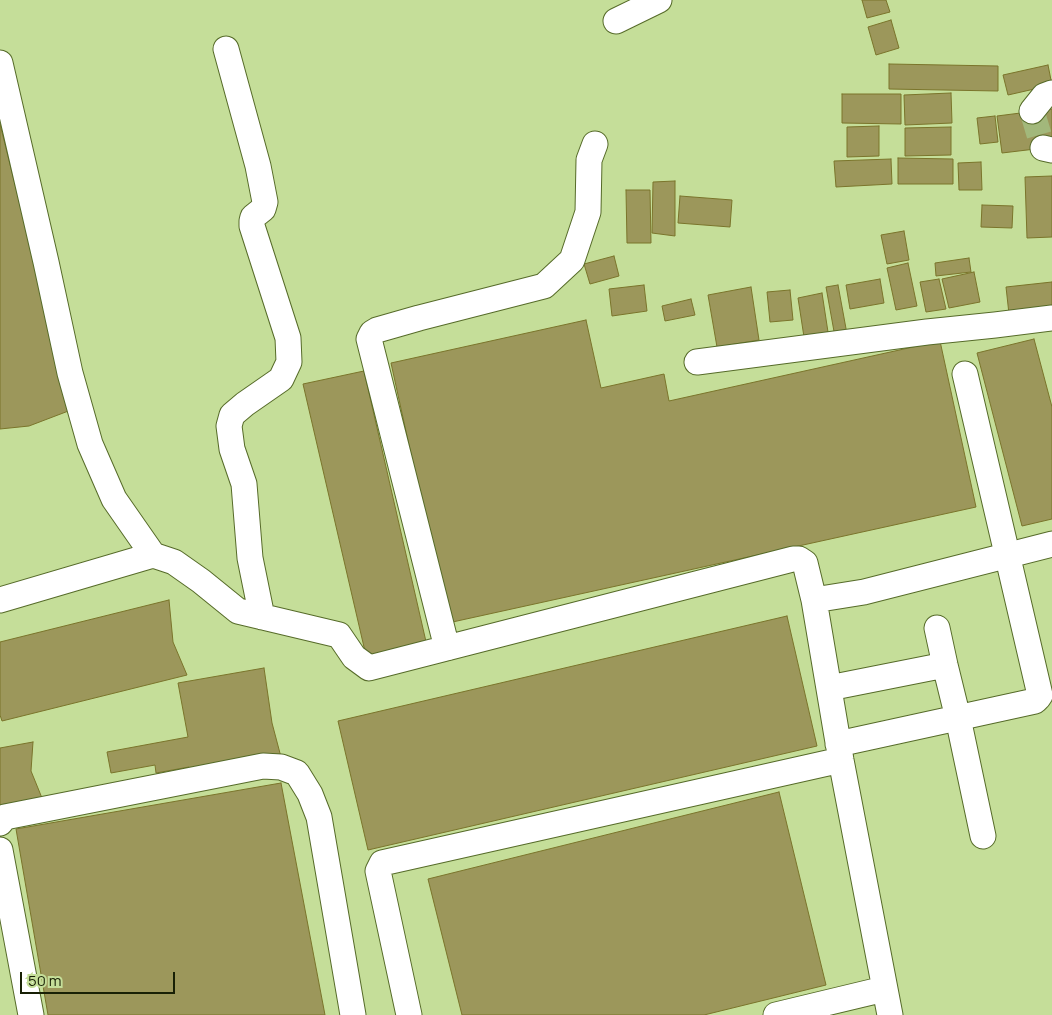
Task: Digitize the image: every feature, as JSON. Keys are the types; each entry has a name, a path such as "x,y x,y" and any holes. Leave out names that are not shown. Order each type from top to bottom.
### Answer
{"street":[{"path":"616,21 659,0"},
{"path":"226,49 258,166 265,202 263,210 254,217 252,226 288,338 289,362 281,379 232,415 230,426 232,449 244,484 250,558 262,617"},
{"path":"0,63 40,233 70,374 90,444 114,499 153,555"},
{"path":"1032,111 1044,96 1052,92"},
{"path":"446,648 370,339 372,333 377,330 544,286 572,260 588,212 590,160 595,144"},
{"path":"697,362 1052,318"},
{"path":"409,1015 378,871 382,863 839,752 958,718 1035,701 1038,698 1040,694 965,374"},
{"path":"814,600 864,592 1052,544"},
{"path":"0,600 153,555 174,562 238,611 340,635 354,657 369,668 799,559 805,563 814,600 839,752 890,1015"},
{"path":"937,628 983,836"},
{"path":"829,688 945,665"},
{"path":"0,823 5,817 263,766 281,767 297,773 310,794 319,817 353,1015"},
{"path":"0,850 31,1015"},
{"path":"776,1015 884,989"}],"building":[{"path":"862,0 886,0 890,12 867,18"},
{"path":"891,20 899,48 876,55 868,27"},
{"path":"889,64 998,66 998,91 889,89"},
{"path":"1048,65 1052,85 1008,95 1003,75"},
{"path":"951,93 952,123 905,125 904,95"},
{"path":"842,94 901,94 901,124 842,123"},
{"path":"1052,109 1052,147 1002,153 997,116"},
{"path":"995,116 998,142 980,144 977,118"},
{"path":"0,124 71,410 29,426 0,429"},
{"path":"879,126 879,156 847,157 847,127"},
{"path":"951,127 951,155 905,156 905,128"},
{"path":"898,158 953,159 953,184 898,184"},
{"path":"891,159 892,184 836,187 834,161"},
{"path":"981,162 982,190 959,190 958,163"},
{"path":"1052,176 1052,237 1027,238 1025,177"},
{"path":"675,181 675,236 652,233 653,182"},
{"path":"626,190 650,190 651,243 627,243"},
{"path":"680,196 732,200 730,227 678,223"},
{"path":"982,205 1013,206 1012,228 981,227"},
{"path":"904,231 909,260 887,264 881,235"},
{"path":"614,256 619,276 590,284 584,264"},
{"path":"969,258 971,272 936,276 935,263"},
{"path":"908,263 917,306 896,310 887,268"},
{"path":"974,272 980,302 949,308 942,279"},
{"path":"880,279 884,303 850,309 846,285"},
{"path":"939,279 946,309 926,312 920,282"},
{"path":"1052,282 1052,309 1009,314 1006,287"},
{"path":"644,285 647,311 612,316 609,289"},
{"path":"838,285 847,334 835,337 826,287"},
{"path":"751,287 759,340 717,347 708,295"},
{"path":"790,290 793,320 770,322 767,292"},
{"path":"822,293 828,332 804,337 798,298"},
{"path":"691,299 695,315 665,321 662,306"},
{"path":"586,320 601,388 664,374 669,401 940,341 976,507 448,623 391,363"},
{"path":"1034,339 1052,407 1052,519 1022,526 977,353"},
{"path":"364,371 427,646 367,660 303,384"},
{"path":"169,600 173,642 187,675 2,721 0,715 0,642"},
{"path":"787,616 817,746 368,850 338,721"},
{"path":"264,668 272,723 281,757 190,774 189,767 156,773 155,765 111,773 107,752 188,737 178,683"},
{"path":"33,742 31,771 42,798 0,805 0,748"},
{"path":"281,783 325,1015 48,1015 16,829"},
{"path":"779,792 826,985 704,1015 462,1015 428,879"}],"tunnel":[{"path":"1032,111 1043,148"}]}
